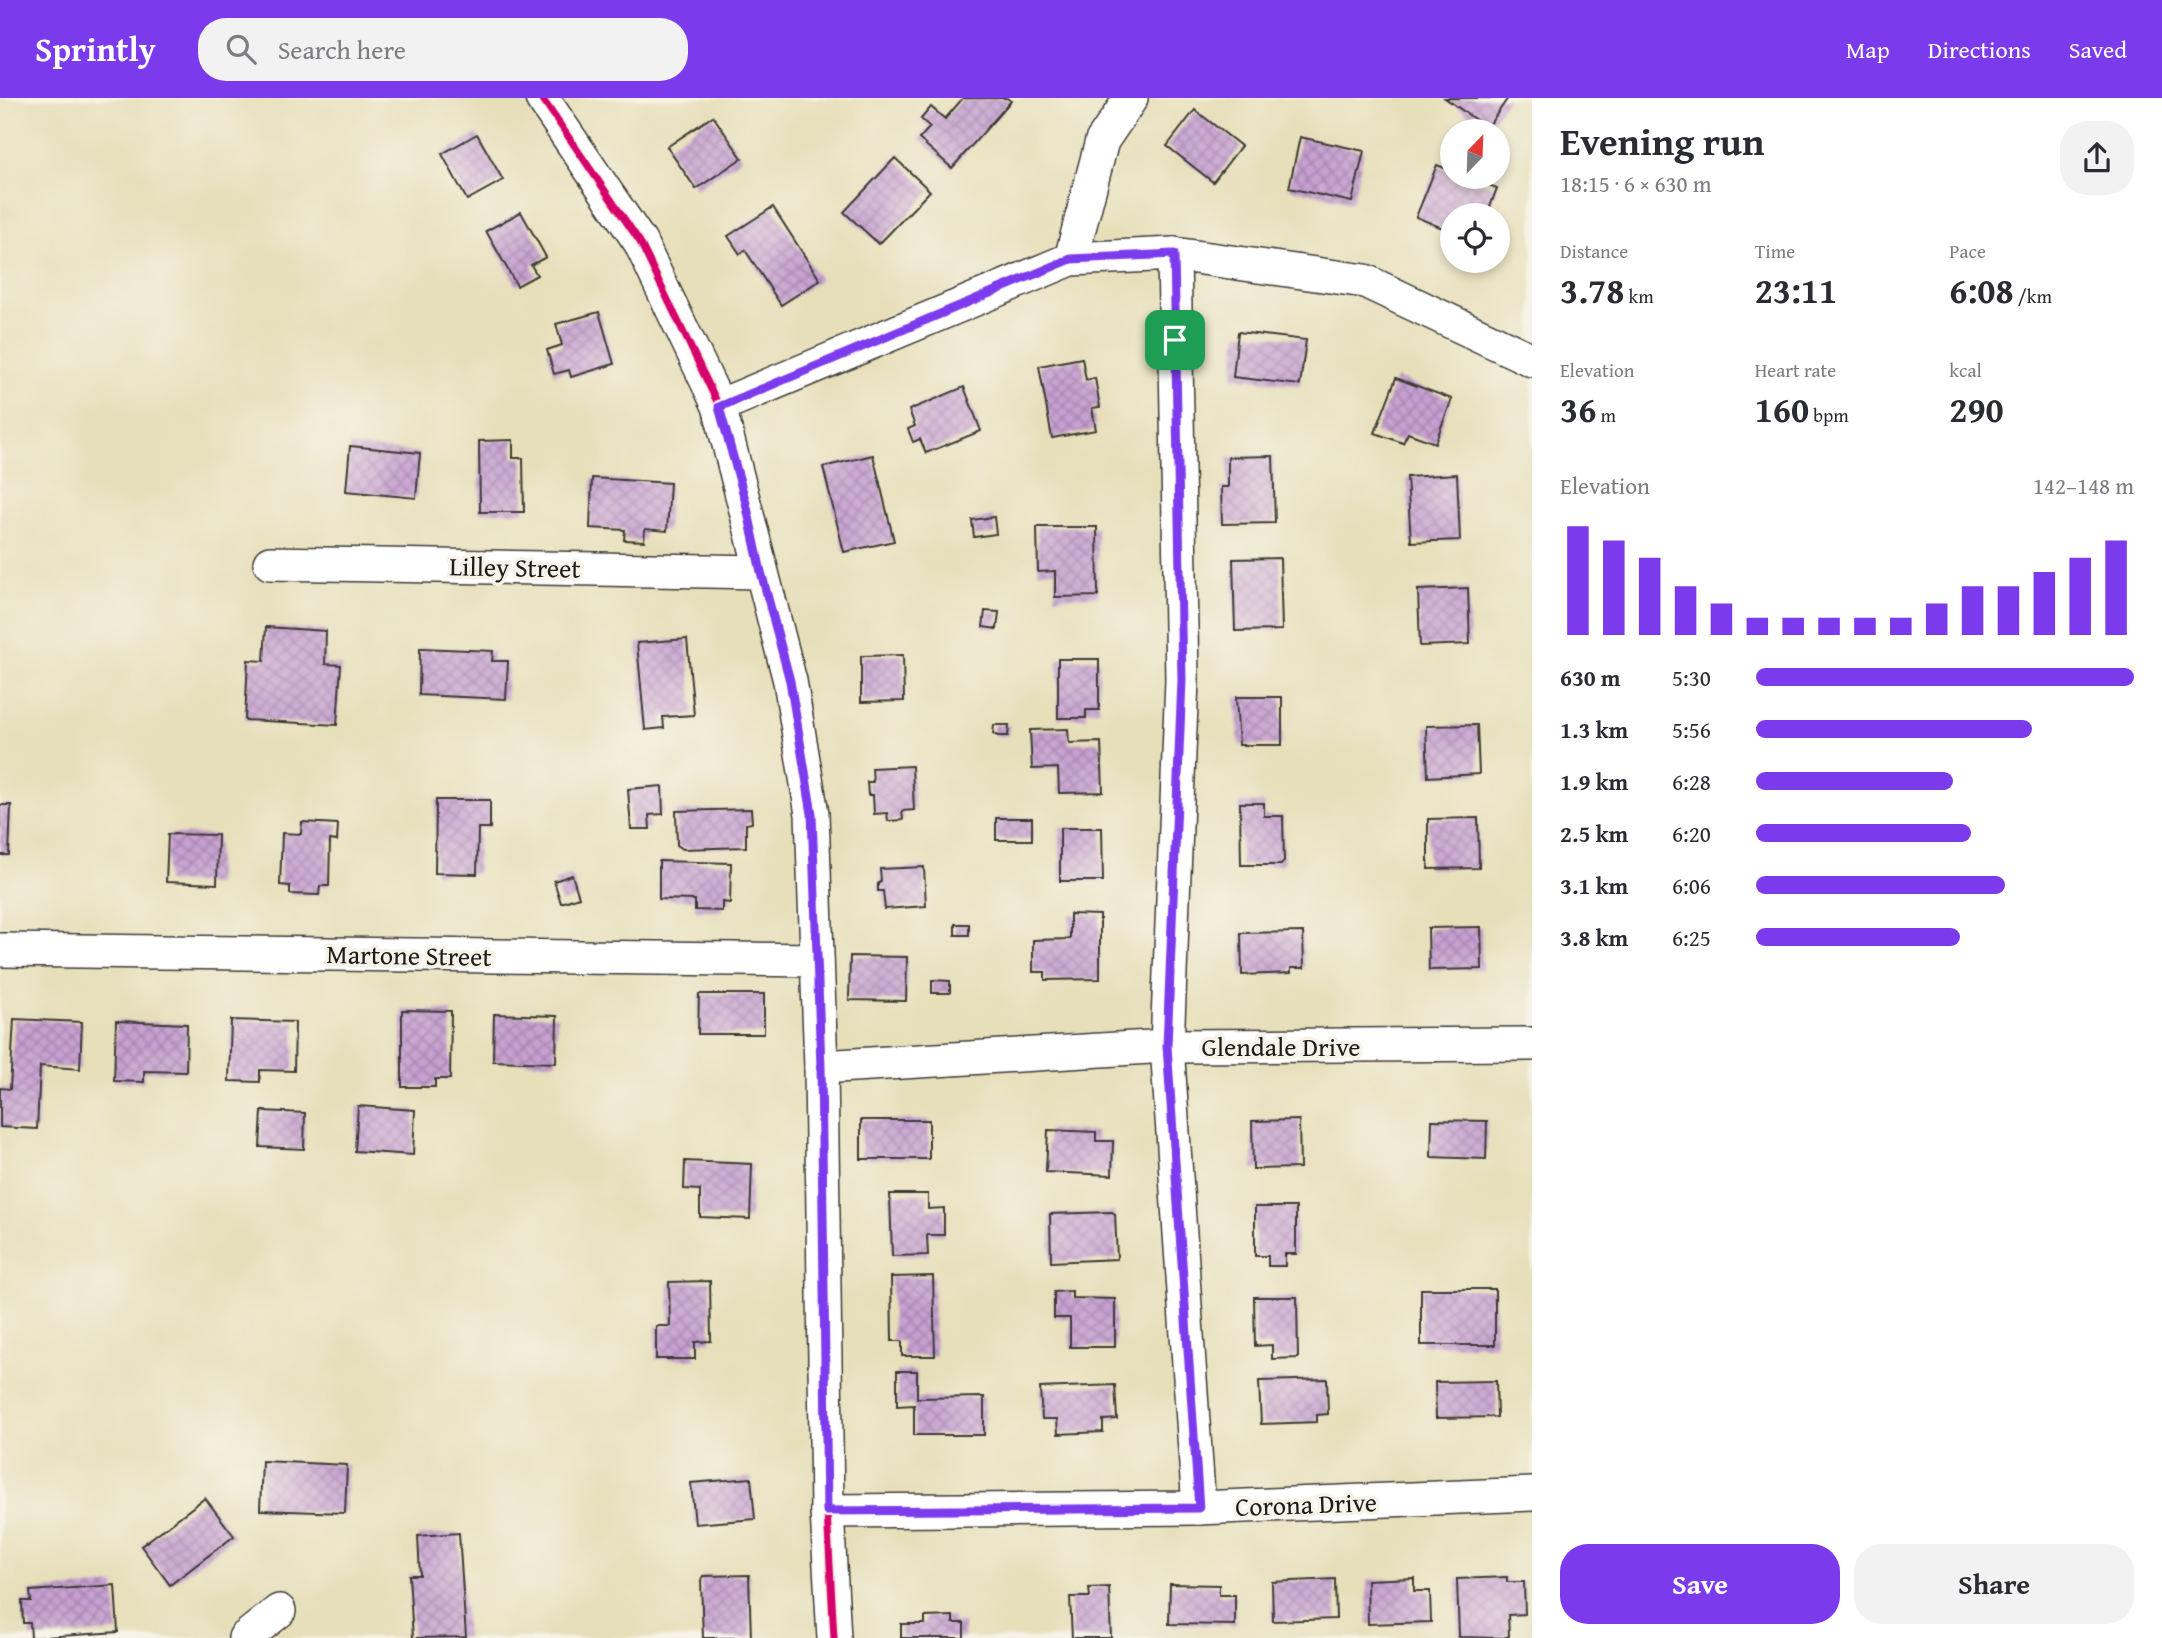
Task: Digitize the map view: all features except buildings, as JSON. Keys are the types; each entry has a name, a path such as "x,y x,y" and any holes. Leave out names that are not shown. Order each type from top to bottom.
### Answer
{"street":[{"path":"542,98 640,242 719,407 790,681 812,814 821,1067 827,1511 834,1638"},
{"path":"1071,259 1102,141 1131,98"},
{"path":"719,407 1071,259 1174,254 1365,281 1532,360"},
{"path":"1174,254 1182,680 1167,1046 1199,1508"},
{"name":"Lilley Street","path":"270,563 761,572"},
{"name":"Martone Street","path":"0,950 817,960"},
{"name":"Glendale Drive","path":"821,1067 1167,1046 1532,1044"},
{"name":"Corona Drive","path":"827,1511 1199,1508 1532,1494"},
{"path":"245,1638 279,1611"}],"cycle path":[{"path":"542,98 640,242 719,406 790,681 812,814 821,1067 827,1511 834,1638"},
{"path":"1174,254 1182,680 1167,1046 1199,1508"}],"route":[{"path":"1174,254 1175,340 1182,680 1167,1046 1199,1508 827,1511 821,1067 812,814 790,681 719,407 1071,259 1174,254"}]}
